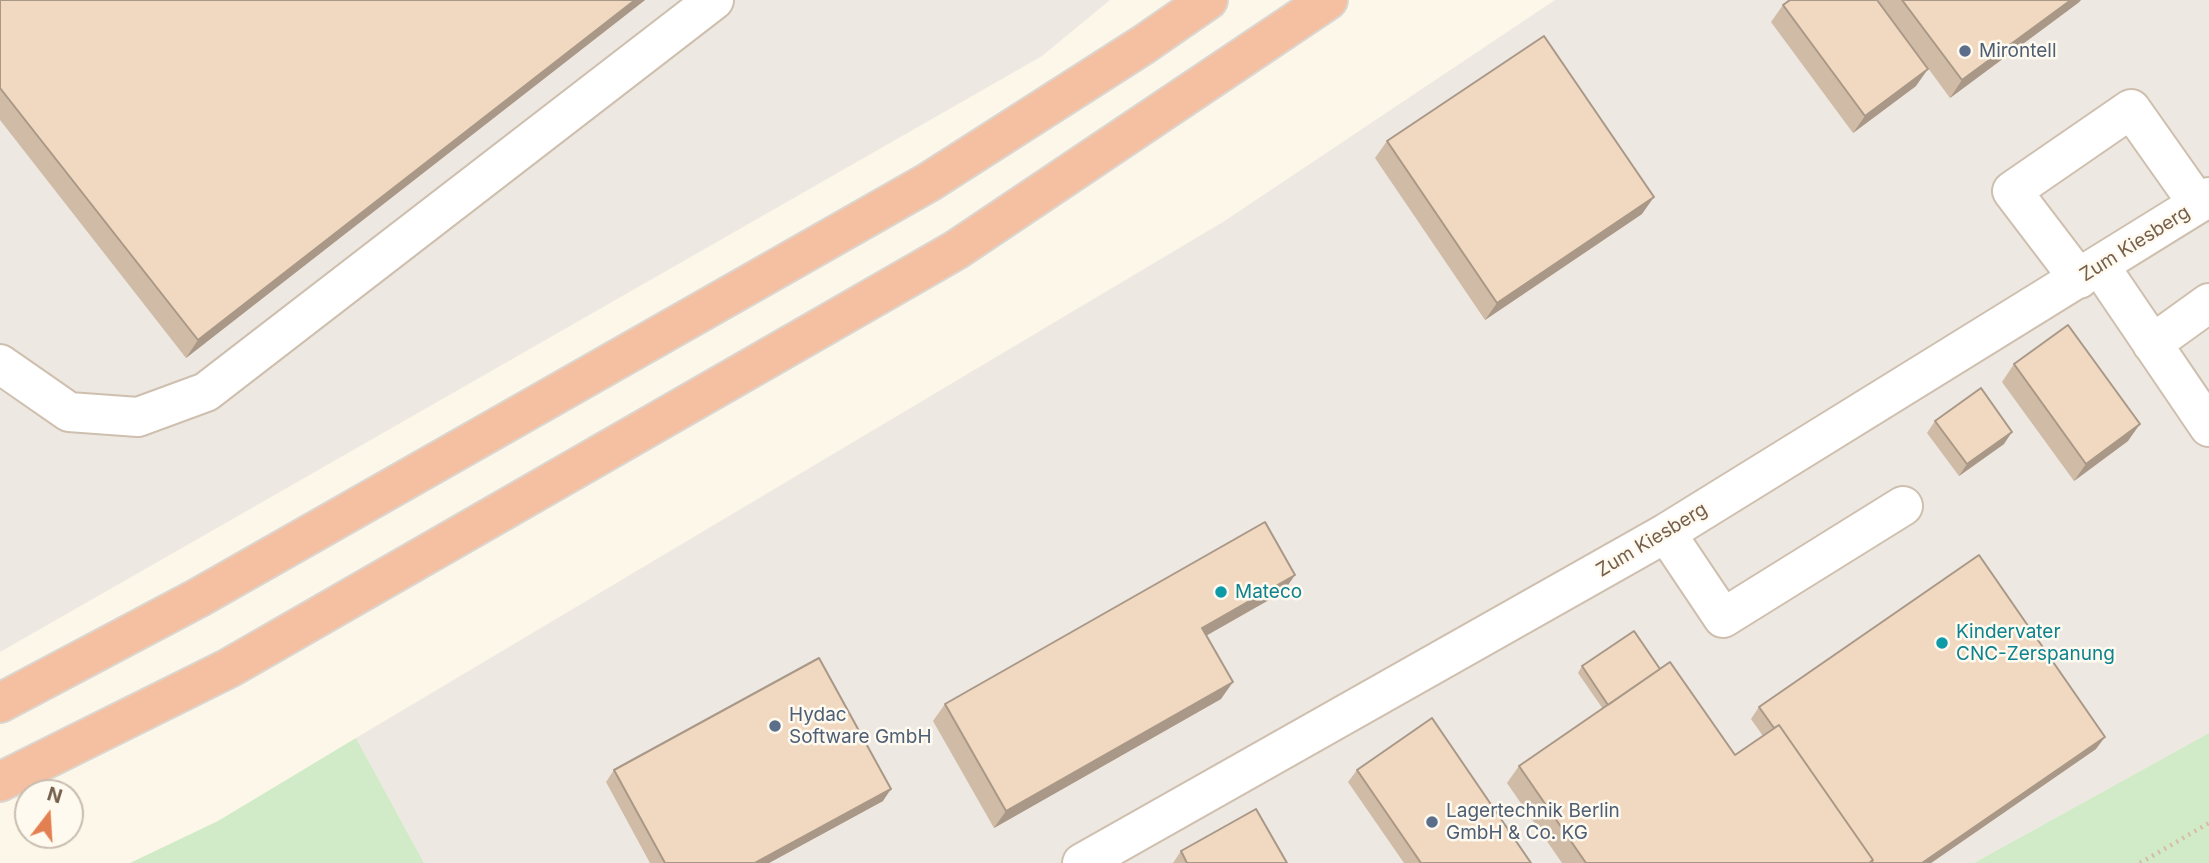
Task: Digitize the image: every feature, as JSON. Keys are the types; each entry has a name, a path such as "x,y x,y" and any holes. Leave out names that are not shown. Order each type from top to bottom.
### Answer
{"highway":[{"path":"0,703 198,598 929,183 1208,0"},
{"path":"0,782 229,668 956,250 1328,0"}],"street":[{"path":"0,364 69,412 138,417 206,392 714,0"},
{"path":"2203,201 2132,109 2012,191 2089,272 2152,344 2209,427"},
{"name":"Zum Kiesberg","path":"1082,863 1336,723 1666,533 2203,201"},
{"path":"2152,344 2209,303"},
{"path":"1666,533 1723,618 1903,506"}],"path":[{"path":"2140,863 2209,823"}],"shaded area":[{"path":"0,0 1110,0 1042,56 0,652"},
{"path":"1555,0 2209,0 2209,733 1974,863 424,863 356,738 1223,222"}],"green space":[{"path":"2209,733 2209,863 1974,863"},
{"path":"356,738 424,863 130,863 218,821"}],"building":[{"path":"0,0 635,0 198,340 0,88"},
{"path":"1790,0 1877,0 1928,69 1865,116 1783,5"},
{"name":"Mirontell","path":"1902,0 2071,0 1962,80"},
{"path":"1544,36 1654,197 1497,303 1387,141"},
{"path":"2068,325 2140,424 2086,464 2014,364"},
{"path":"1981,388 2012,432 1967,464 1935,421"},
{"path":"1265,522 1295,575 1202,628 1233,682 1006,811 945,704"},
{"name":"Kindervater CNC-Zerspanung","path":"1979,555 2105,737 1922,863 1871,863 1873,860 1779,725 1774,728 1759,707"},
{"path":"1634,631 1660,669 1608,705 1582,666"},
{"name":"Hydac Software GmbH","path":"819,658 891,789 755,863 665,863 614,770"},
{"path":"1670,662 1735,755 1779,725 1873,860 1869,863 1586,863 1519,766"},
{"name":"Lagertechnik Berlin GmbH & Co. KG","path":"1432,718 1531,863 1421,863 1357,770"},
{"path":"1256,809 1287,863 1187,863 1181,851"}],"place":[{"name":"Mirontell","path":"1965,51"},
{"name":"Mateco","path":"1221,592"},
{"name":"Kindervater CNC-Zerspanung","path":"1942,643"},
{"name":"Hydac Software GmbH","path":"775,726"},
{"name":"Lagertechnik Berlin GmbH & Co. KG","path":"1432,822"}]}
